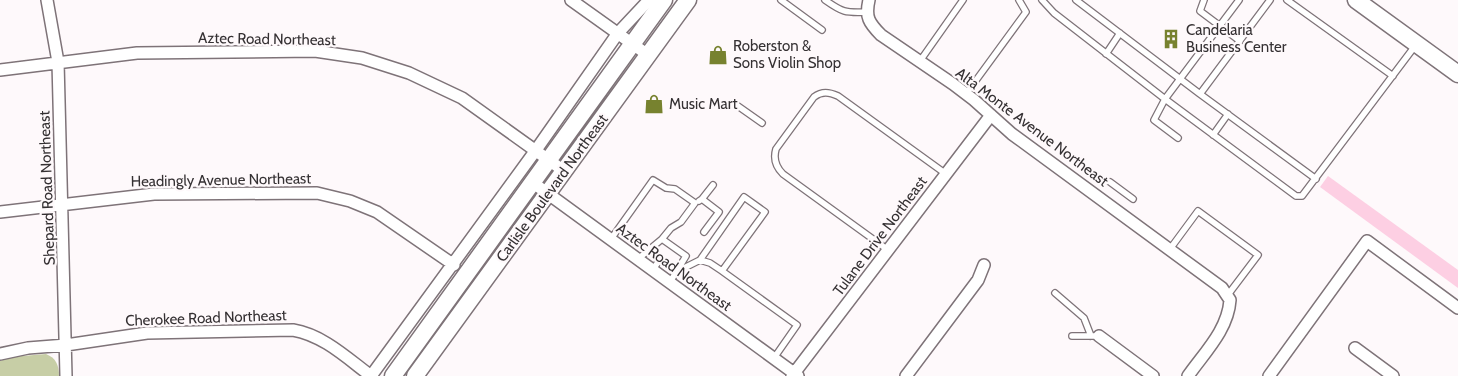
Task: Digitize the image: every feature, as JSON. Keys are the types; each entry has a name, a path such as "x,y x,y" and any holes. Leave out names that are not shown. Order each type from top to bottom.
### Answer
{"main road":[{"name":"Carlisle Boulevard Northeast","path":"393,376 532,182 542,154 633,44 664,0"},
{"name":"Carlisle Boulevard Northeast","path":"420,374 688,0"},
{"path":"1356,0 1458,74"}],"street":[{"name":"Shepard Road Northeast","path":"47,0 58,62 66,376"},
{"path":"571,0 648,56"},
{"path":"371,376 454,265 542,154 618,33 649,0"},
{"path":"866,12 869,0"},
{"name":"Alta Monte Avenue Northeast","path":"866,12 872,26 881,35 966,94 1012,134 1210,278 1222,288 1229,298"},
{"name":"Aztec Road Northeast","path":"0,70 137,53 315,51 362,58 409,73 448,90 564,171"},
{"name":"Tulane Drive Northeast","path":"795,375 991,115"},
{"name":"Aztec Road Northeast","path":"532,182 795,375"},
{"name":"Headingly Avenue Northeast","path":"0,212 154,194 317,193 350,201 377,212 454,265"},
{"path":"1269,376 1367,241 1458,308"},
{"path":"906,376 978,280 984,265"},
{"path":"1188,376 1224,326 1230,313 1229,298"},
{"name":"Cherokee Road Northeast","path":"0,354 28,348 66,345 147,332 292,330 306,332 323,341 371,376"},
{"path":"1095,336 1154,376"},
{"path":"1356,348 1394,376"}],"lane":[{"path":"781,0 822,30"},
{"path":"825,0 839,10 849,13 866,12"},
{"path":"920,62 963,0"},
{"path":"966,94 1026,12 1019,0"},
{"path":"1042,0 1054,13 1106,54 1296,196 1302,196 1417,44"},
{"path":"1076,0 1200,94 1316,178"},
{"path":"1204,0 1200,11 1240,41"},
{"path":"1178,138 1154,120 1165,99 1239,0"},
{"path":"1200,94 1270,0"},
{"path":"1287,0 1393,76"},
{"path":"1106,54 1120,34"},
{"path":"888,250 783,174 775,163 776,149 814,97 823,92 838,96 946,174"},
{"path":"735,104 762,123"},
{"path":"1213,135 1228,114"},
{"path":"610,239 653,180 666,188 676,189 695,203"},
{"path":"1110,182 1132,199"},
{"path":"638,259 662,239 671,228 681,222 695,203 702,199 713,185"},
{"path":"649,250 660,260 678,270 700,260 744,197 765,212 722,271"},
{"path":"702,199 719,212 704,232"},
{"path":"1170,249 1198,211 1258,255 1229,298"},
{"path":"662,239 686,256 670,282"},
{"path":"652,270 660,260"},
{"path":"700,260 710,263 722,271 797,325 774,358"},
{"path":"1055,294 1084,318 1095,336"},
{"path":"1072,336 1095,336"}],"green space":[{"path":"46,354 56,362 59,376 0,376 0,361 10,357"}],"shaded area":[{"path":"1328,176 1458,270 1458,288 1320,187"}],"place":[{"name":"Candelaria Business Center","path":"1171,39"},
{"name":"Roberston & Sons Violin Shop","path":"718,55"},
{"name":"Music Mart","path":"654,104"}]}
